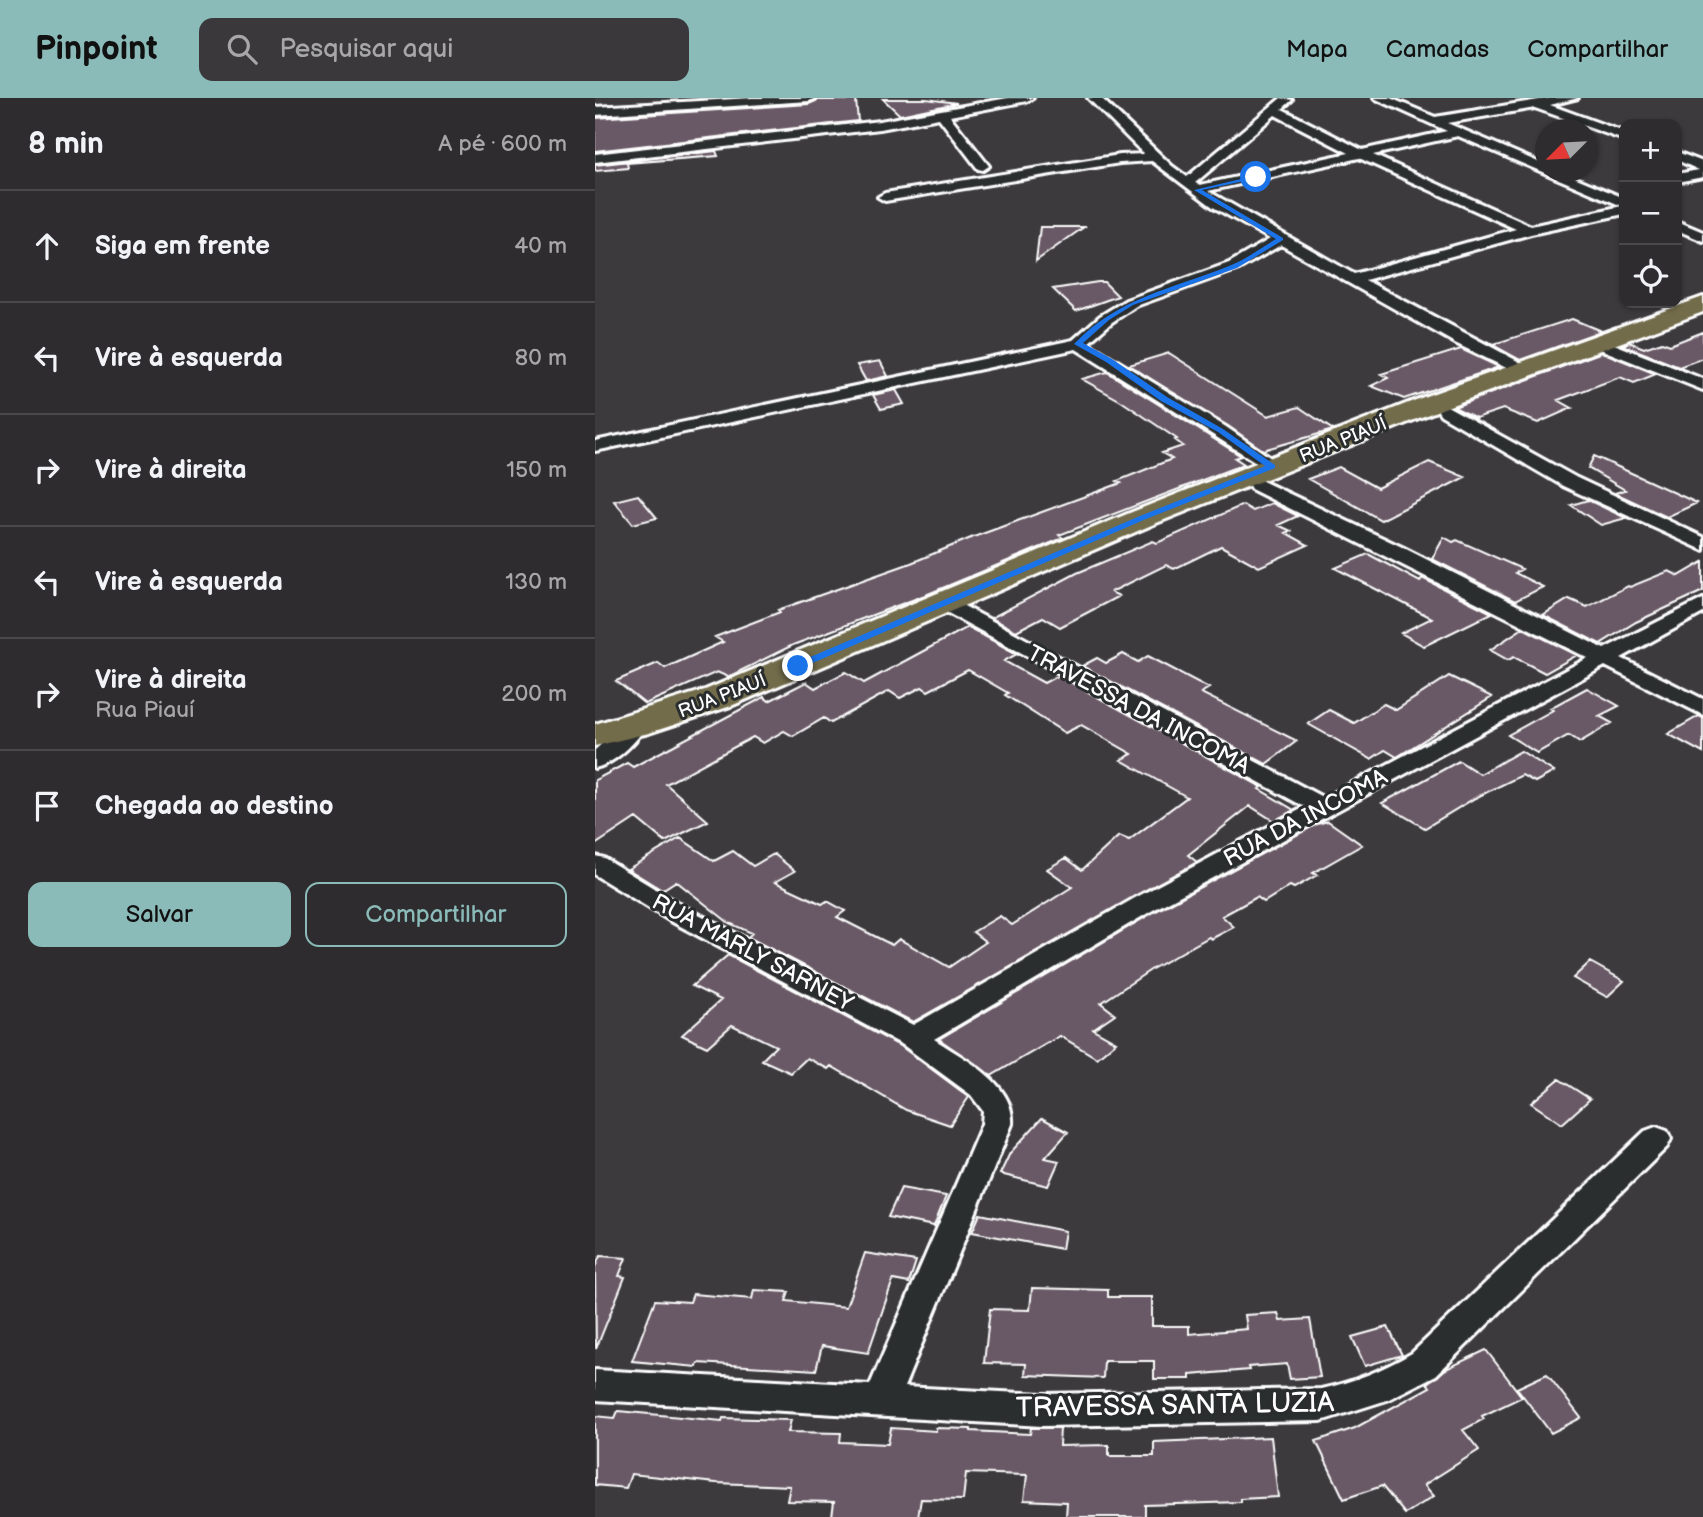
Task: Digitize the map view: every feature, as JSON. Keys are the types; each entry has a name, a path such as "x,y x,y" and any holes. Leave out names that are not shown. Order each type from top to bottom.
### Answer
{"main road":[{"name":"RUA PIAUÍ","path":"613,735 741,690 1143,517 1447,411 1703,304"},
{"path":"1603,345 1703,314"},
{"name":"RUA PIAUÍ","path":"613,735 724,708 1265,476 1521,370 1603,345"}],"street":[{"path":"595,111 809,98"},
{"path":"595,158 862,128 944,116 1027,98"},
{"path":"1094,98 1167,169 1192,186 1461,340 1521,370"},
{"path":"1192,186 1226,162 1289,98"},
{"path":"1380,98 1535,165"},
{"path":"1520,98 1619,134"},
{"path":"1435,121 1572,98"},
{"path":"1275,110 1361,154 1529,230"},
{"path":"944,116 983,166"},
{"path":"1192,186 1256,177 1460,132"},
{"path":"885,197 1120,159 1157,157"},
{"path":"1682,158 1703,167"},
{"path":"1226,162 1256,177"},
{"path":"1682,177 1703,173"},
{"path":"1576,182 1619,201"},
{"path":"1605,194 1619,191"},
{"path":"1353,278 1529,230 1619,211"},
{"path":"1682,227 1703,237"},
{"path":"595,446 1078,344 1106,319 1131,303 1234,267 1281,239"},
{"path":"1078,344 1220,431 1265,476 1397,552 1703,708"},
{"path":"1603,345 1703,385"},
{"path":"1447,411 1570,482 1703,544"},
{"name":"RUA DA INCOMA","path":"913,1038 1145,904 1602,657 1703,606"},
{"name":"TRAVESSA DA INCOMA","path":"955,609 1323,807"},
{"path":"595,761 613,735"},
{"name":"RUA MARLY SARNEY","path":"595,864 675,913 913,1038 981,1087 993,1100 998,1111 997,1124 880,1402"},
{"name":"TRAVESSA SANTA LUZIA","path":"595,1385 1042,1410 1321,1405 1357,1397 1394,1382 1425,1364 1656,1139"}],"building":[{"path":"883,99 926,99 957,103 900,115"},
{"path":"818,100 856,100 858,121 595,151 595,118 809,104"},
{"path":"716,151 718,156 627,163 628,168 595,171 595,165"},
{"path":"1040,227 1084,227 1036,261"},
{"path":"1104,282 1118,296 1076,311 1053,289"},
{"path":"1572,319 1601,331 1520,360 1486,341 1494,344"},
{"path":"1703,332 1703,358 1679,367 1623,345 1629,342 1644,348 1662,342 1670,345"},
{"path":"1461,349 1499,367 1404,399 1371,386 1388,378 1381,374"},
{"path":"1602,352 1656,374 1634,383 1620,377 1558,400 1572,408 1538,423 1503,409 1476,418 1454,407"},
{"path":"1169,353 1268,416 1299,407 1333,430 1263,450 1129,365"},
{"path":"880,361 888,376 866,381 857,365"},
{"path":"1107,372 1241,456 1235,458 1244,464 1059,535 1063,538 928,594 793,645 728,677 717,672 645,704 616,681 658,663 665,668 723,642 715,637 780,612 778,610 911,563 1121,483 1117,481 1172,459 1162,453 1183,446 1175,440 1177,439 1121,401 1082,379"},
{"path":"896,390 904,404 881,409 873,395"},
{"path":"1594,456 1697,503 1667,517 1615,493 1625,490 1588,468"},
{"path":"1429,462 1465,477 1381,520 1308,479 1339,467 1377,488"},
{"path":"638,495 657,518 633,524 614,501"},
{"path":"1588,500 1626,518 1601,525 1571,505"},
{"path":"1272,503 1298,516 1278,525 1291,531 1286,533 1308,545 1259,567 1221,546 1174,569 1166,565 1111,592 1119,596 1060,627 1043,617 1016,631 991,618 1077,573 1153,541 1157,543 1243,505 1253,511"},
{"path":"1444,537 1453,542 1457,540 1522,569 1515,573 1543,587 1515,601 1432,559"},
{"path":"1368,554 1420,582 1422,578 1492,613 1424,646 1401,633 1432,618 1335,568"},
{"path":"1703,562 1703,591 1636,622 1600,644 1543,615 1569,599 1587,607 1628,586 1669,571 1679,576"},
{"path":"968,627 1017,654 1004,661 1044,683 1061,677 1262,787 1259,789 1294,810 1274,821 1250,806 1188,855 1197,862 913,1022 748,937 752,933 729,923 676,881 662,890 628,869 680,838 714,861 733,851 753,866 774,854 795,871 775,882 822,904 827,901 845,911 837,917 892,945 899,939 949,967 986,942 973,932 1000,916 1012,925 1072,887 1047,869 1066,858 1082,870 1119,836 1129,840 1187,797 1121,760 1132,754 1081,725 1065,733 1005,695 1008,693 968,670 928,691 922,687 900,698 889,691 831,723 824,718 793,736 784,731 763,743 753,737 666,784 708,821 665,842 636,818 595,845 595,780 627,763 633,767 764,697 769,701 806,682 815,688 846,672 864,683"},
{"path":"1523,628 1577,655 1545,673 1514,657 1508,660 1490,650"},
{"path":"1123,654 1138,662 1148,656 1209,688 1201,693 1297,741 1266,764 1082,666 1097,658 1106,663"},
{"path":"1449,676 1492,697 1397,757 1385,750 1371,759 1308,724 1329,710 1354,723 1384,704 1396,710"},
{"path":"1587,688 1619,706 1599,716 1612,723 1580,742 1569,735 1537,753 1508,735 1553,710 1550,708"},
{"path":"1699,716 1703,718 1703,753 1668,734"},
{"path":"1521,751 1554,772 1535,782 1522,775 1475,798 1425,828 1382,803 1459,761 1480,774"},
{"path":"1328,821 1362,845 1313,873 1317,875 1294,888 1290,886 1264,902 1257,897 1222,916 1234,927 1211,939 1209,937 1152,969 1101,1003 1115,1014 1093,1029 1116,1042 1097,1058 1060,1036 991,1076 939,1039 1154,912 1317,824"},
{"path":"728,955 902,1047 969,1097 950,1125 906,1110 831,1066 828,1069 807,1058 791,1073 762,1060 776,1046 732,1025 707,1047 682,1035 721,1000 692,986"},
{"path":"1590,962 1624,981 1607,997 1573,978"},
{"path":"1559,1079 1590,1099 1562,1124 1531,1103"},
{"path":"1042,1118 1068,1132 1045,1158 1059,1161 1048,1186 1000,1174 1010,1153"},
{"path":"901,1188 946,1196 934,1226 888,1217"},
{"path":"980,1214 1065,1231 1062,1249 972,1232"},
{"path":"865,1253 916,1261 909,1283 893,1280 868,1353 822,1346 816,1370 698,1363 697,1367 632,1361 655,1300 690,1302 693,1294 752,1299 754,1290 789,1292 786,1301 846,1307"},
{"path":"600,1256 626,1258 619,1276 625,1277 596,1349 595,1267"},
{"path":"1032,1288 1108,1290 1108,1297 1152,1297 1152,1326 1189,1326 1189,1334 1247,1329 1245,1315 1278,1313 1280,1321 1310,1319 1320,1377 1290,1379 1287,1364 1190,1375 1190,1379 1154,1379 1154,1361 1104,1361 1103,1378 1025,1375 1026,1364 984,1363 990,1309 1030,1310"},
{"path":"1388,1327 1402,1355 1365,1366 1352,1337"},
{"path":"1486,1350 1522,1397 1482,1416 1484,1419 1463,1430 1479,1450 1424,1485 1434,1496 1405,1514 1382,1486 1344,1499 1316,1441 1355,1428 1430,1387 1427,1383 1446,1369"},
{"path":"1547,1374 1581,1418 1551,1433 1517,1388"},
{"path":"618,1411 722,1421 723,1418 791,1420 788,1432 841,1433 840,1442 888,1444 891,1428 936,1431 936,1428 971,1429 1030,1434 1031,1428 1060,1428 1059,1446 1109,1445 1109,1456 1154,1456 1154,1442 1271,1437 1278,1497 1240,1499 1240,1502 1145,1505 1145,1517 1066,1517 1067,1502 1024,1500 1027,1475 966,1473 963,1500 921,1499 918,1517 870,1517 832,1516 834,1502 787,1501 790,1486 716,1483 631,1474 626,1488 595,1485 595,1416 615,1418"}],"route":[{"path":"798,666 1143,517 1272,467 1220,431 1078,344 1106,319 1131,303 1234,267 1281,239 1197,190 1256,177"}]}
